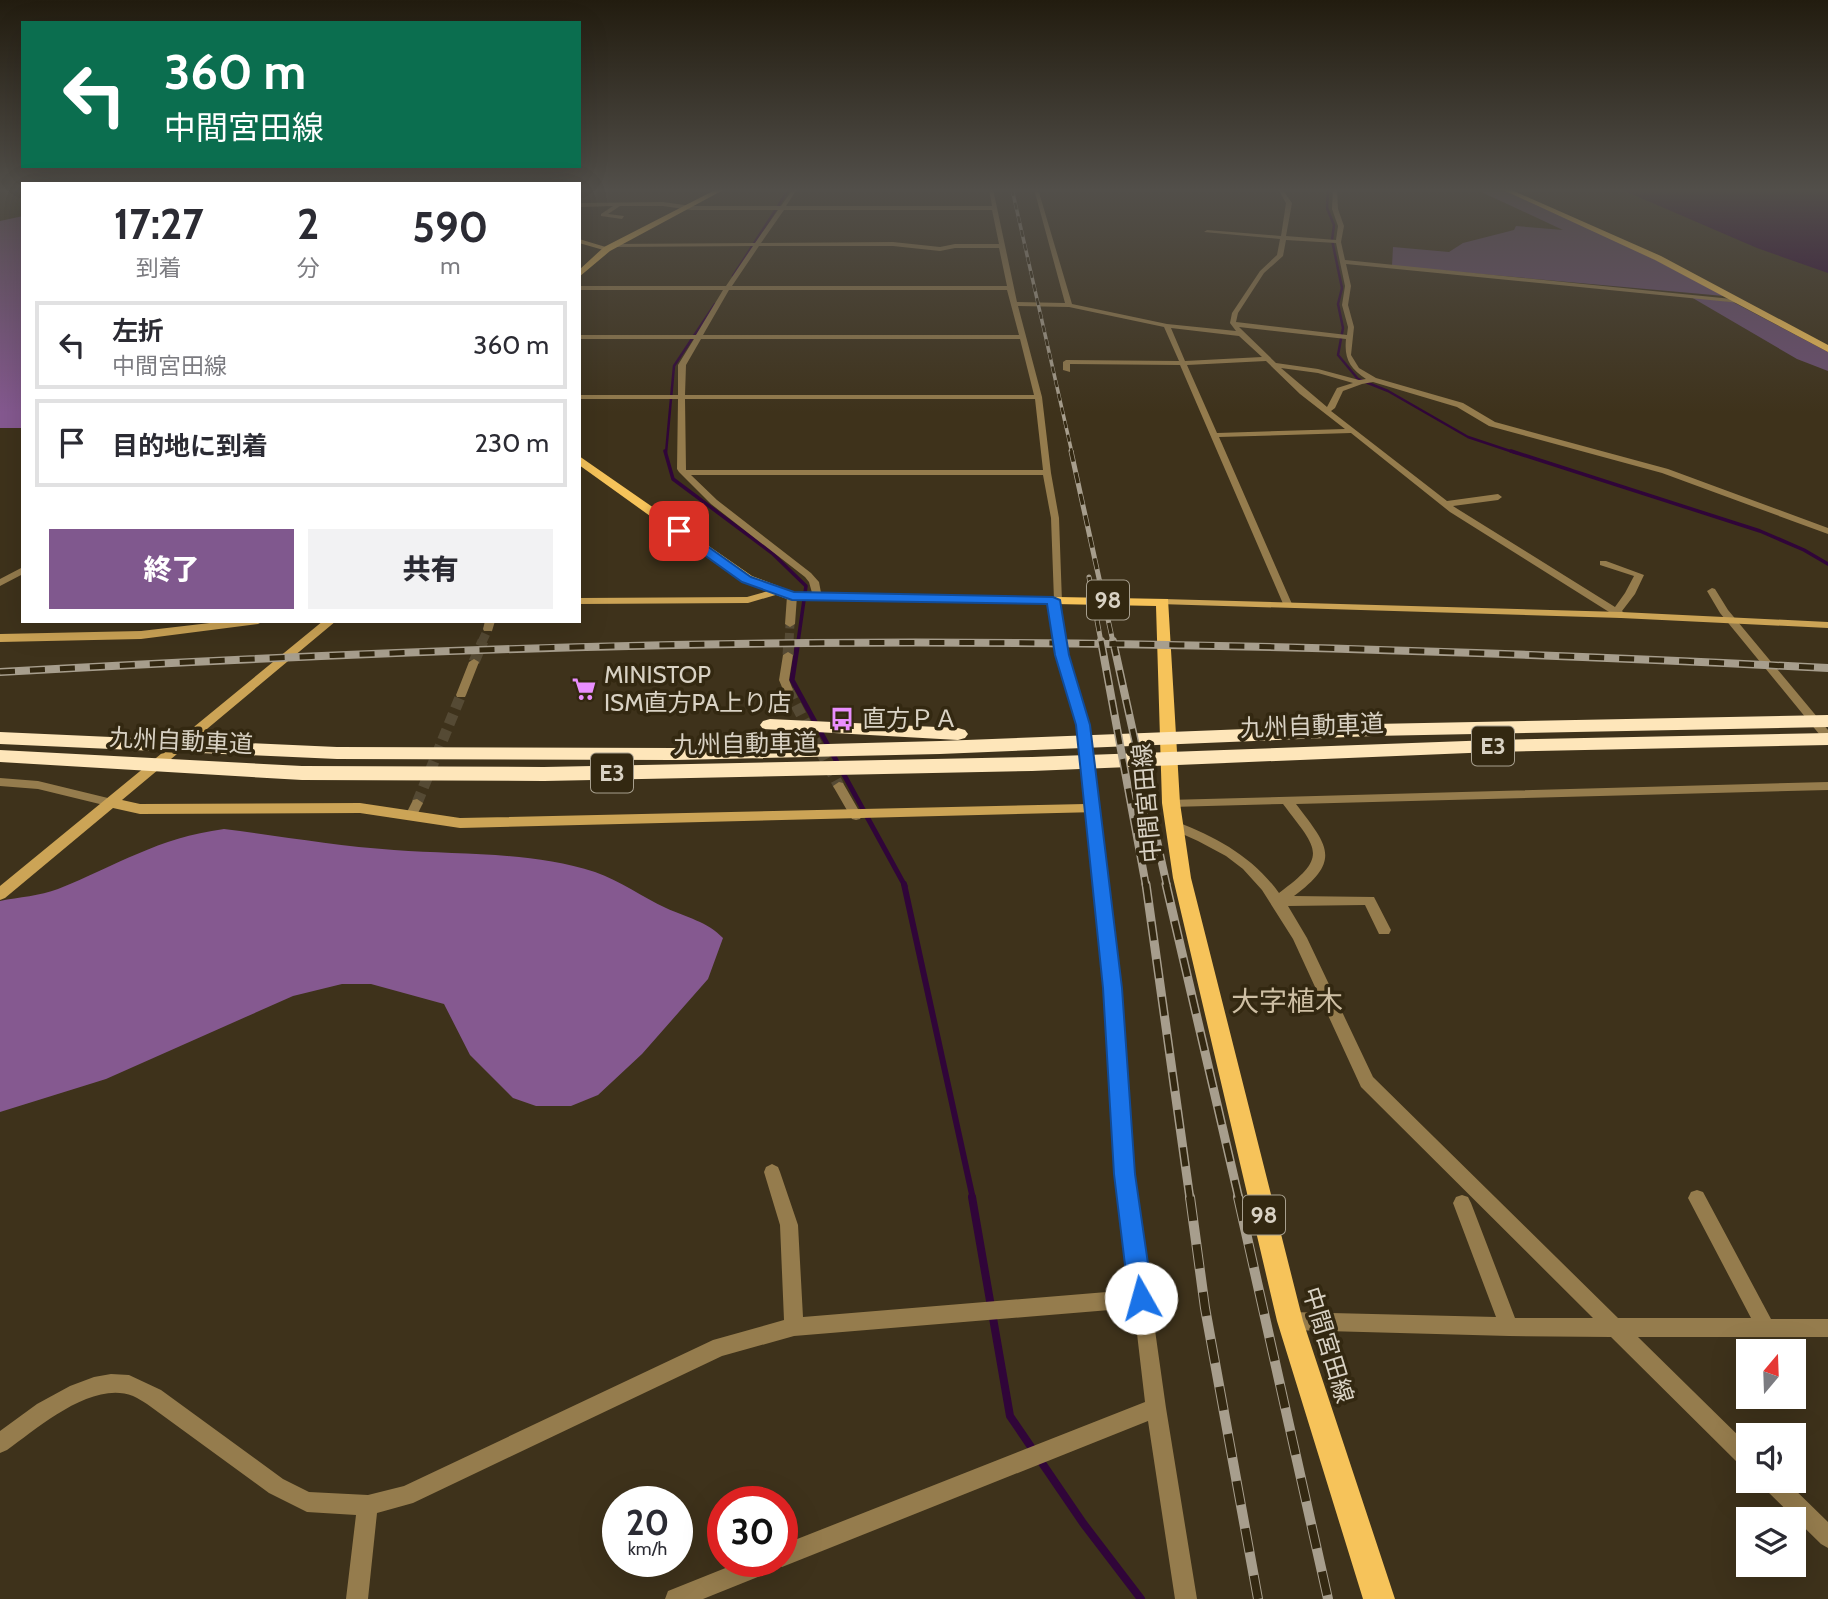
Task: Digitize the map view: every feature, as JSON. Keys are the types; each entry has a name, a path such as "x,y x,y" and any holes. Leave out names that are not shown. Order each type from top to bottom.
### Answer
{"highway":[{"name":"九州自動車道","path":"0,756 302,774 544,774 1033,748 1103,740 1219,735 1828,721"},
{"path":"770,725 1033,748"},
{"name":"九州自動車道","path":"0,736 545,755 1033,748 1226,756 1828,738"},
{"path":"220,744 360,739"}],"main road":[{"path":"1669,264 1828,349"},
{"name":"98","path":"581,460 747,579 775,592 817,598 1163,601"},
{"name":"中間宮田線","path":"1163,601 1172,814 1182,878 1290,1321 1379,1599"}],"street":[{"path":"744,264 682,365 680,397 683,472 714,502 808,575 814,582 817,598"},
{"path":"1005,264 1038,397 1055,518 1056,600 1062,655 1083,725 1113,988 1125,1174 1156,1408 1186,1599"},
{"path":"1057,264 1069,305"},
{"path":"1271,264 1262,272 1235,313 1234,324 1268,362 1446,504 1618,613"},
{"path":"1343,264 1348,286 1345,305 1351,338 1348,355 1351,362 1373,380 1460,405 1492,425 1624,458 1828,531"},
{"path":"1359,264 1740,301"},
{"path":"581,288 1010,288"},
{"path":"1015,304 1069,305 1167,326 1241,334"},
{"path":"1234,324 1351,338"},
{"path":"1167,326 1287,604"},
{"path":"581,337 1022,337"},
{"path":"1067,370 1066,362 1268,362 1318,371 1359,383"},
{"path":"1326,410 1331,408 1340,390 1373,380"},
{"path":"581,397 1038,397"},
{"path":"1213,435 1353,431"},
{"path":"683,472 1047,473"},
{"path":"1446,504 1498,497"},
{"path":"1603,563 1639,575 1618,613"},
{"path":"0,583 21,571"},
{"path":"1712,591 1732,621 1828,738"},
{"path":"581,601 748,600 775,592"},
{"path":"790,624 792,596"},
{"path":"1163,601 1618,613 1828,625"},
{"path":"0,638 141,635 241,623"},
{"path":"0,894 328,623"},
{"path":"788,655 784,680 788,690"},
{"path":"461,695 474,662"},
{"path":"0,782 38,785 140,809 414,809 460,823 1093,809"},
{"path":"839,786 856,816"},
{"path":"1172,814 1286,800 1828,786"},
{"path":"1278,901 1310,879 1320,864 1321,851 1286,800"},
{"path":"1172,814 1248,866 1284,909 1367,1082 1736,1447"},
{"path":"1278,901 1369,900 1384,930"},
{"path":"772,1172 789,1225 794,1327"},
{"path":"1697,1198 1765,1327"},
{"path":"1462,1203 1509,1327"},
{"path":"0,1443 64,1399 101,1384 131,1385 154,1397 276,1486 307,1502 369,1505 406,1496 720,1347 794,1327 1141,1298"},
{"path":"1290,1321 1509,1327 1828,1328"},
{"path":"798,1550 1156,1408"},
{"path":"1783,1493 1828,1536"},
{"path":"357,1599 369,1505"},
{"path":"676,1599 730,1577"}],"shaded area":[{"path":"0,264 21,264 21,428 0,428"},
{"path":"1392,264 1663,264 1724,296 1392,266"},
{"path":"1801,264 1828,264 1828,273"},
{"path":"1691,297 1733,302 1828,352 1828,371 1797,359"},
{"path":"224,829 351,846 521,857 570,865 614,880 657,904 704,924 723,938 708,979 642,1054 598,1095 571,1106 536,1106 513,1098 470,1055 444,1004 371,984 342,984 293,996 106,1079 0,1112 0,901 51,891 138,853 178,839"}],"waterway":[{"path":"733,276 741,264"},
{"path":"1337,264 1342,288 1338,304 1343,328 1338,355 1358,379 1388,391 1468,437 1516,453"},
{"path":"666,453 674,366 715,304"},
{"path":"665,451 673,479 772,553 806,586 798,642"},
{"path":"1511,451 1760,531 1804,550 1828,564"},
{"path":"798,641 792,680 904,884"},
{"path":"904,884 973,1199"},
{"path":"972,1197 1010,1416 1083,1523 1141,1599"}],"tunnel":[{"path":"789,642 790,624"},
{"path":"482,642 488,629"},
{"path":"474,662 483,641"},
{"path":"788,655 789,641"},
{"path":"788,690 839,786"},
{"path":"417,803 461,695"}],"railway":[{"path":"1029,264 1072,453"},
{"path":"1071,451 1113,642"},
{"path":"1089,577 1101,642"},
{"path":"0,672 505,649 707,644 1102,644"},
{"path":"1102,644 1114,644"},
{"path":"1102,644 1146,886"},
{"path":"1114,644 1573,656 1828,668"},
{"path":"1114,644 1167,886"},
{"path":"1146,884 1190,1199"},
{"path":"1166,884 1239,1199"},
{"path":"1190,1197 1205,1308 1258,1599"},
{"path":"1238,1197 1328,1599"}],"place":[{"name":"MINISTOP ISM直方PA上り店","path":"584,689"},
{"name":"直方ＰＡ","path":"842,719"}],"district":[{"name":"大字植木","path":"1287,1001"}],"route":[{"path":"679,531 747,579 775,592 792,596 1053,600 1062,655 1083,725 1113,988 1125,1174 1141,1298"}]}
